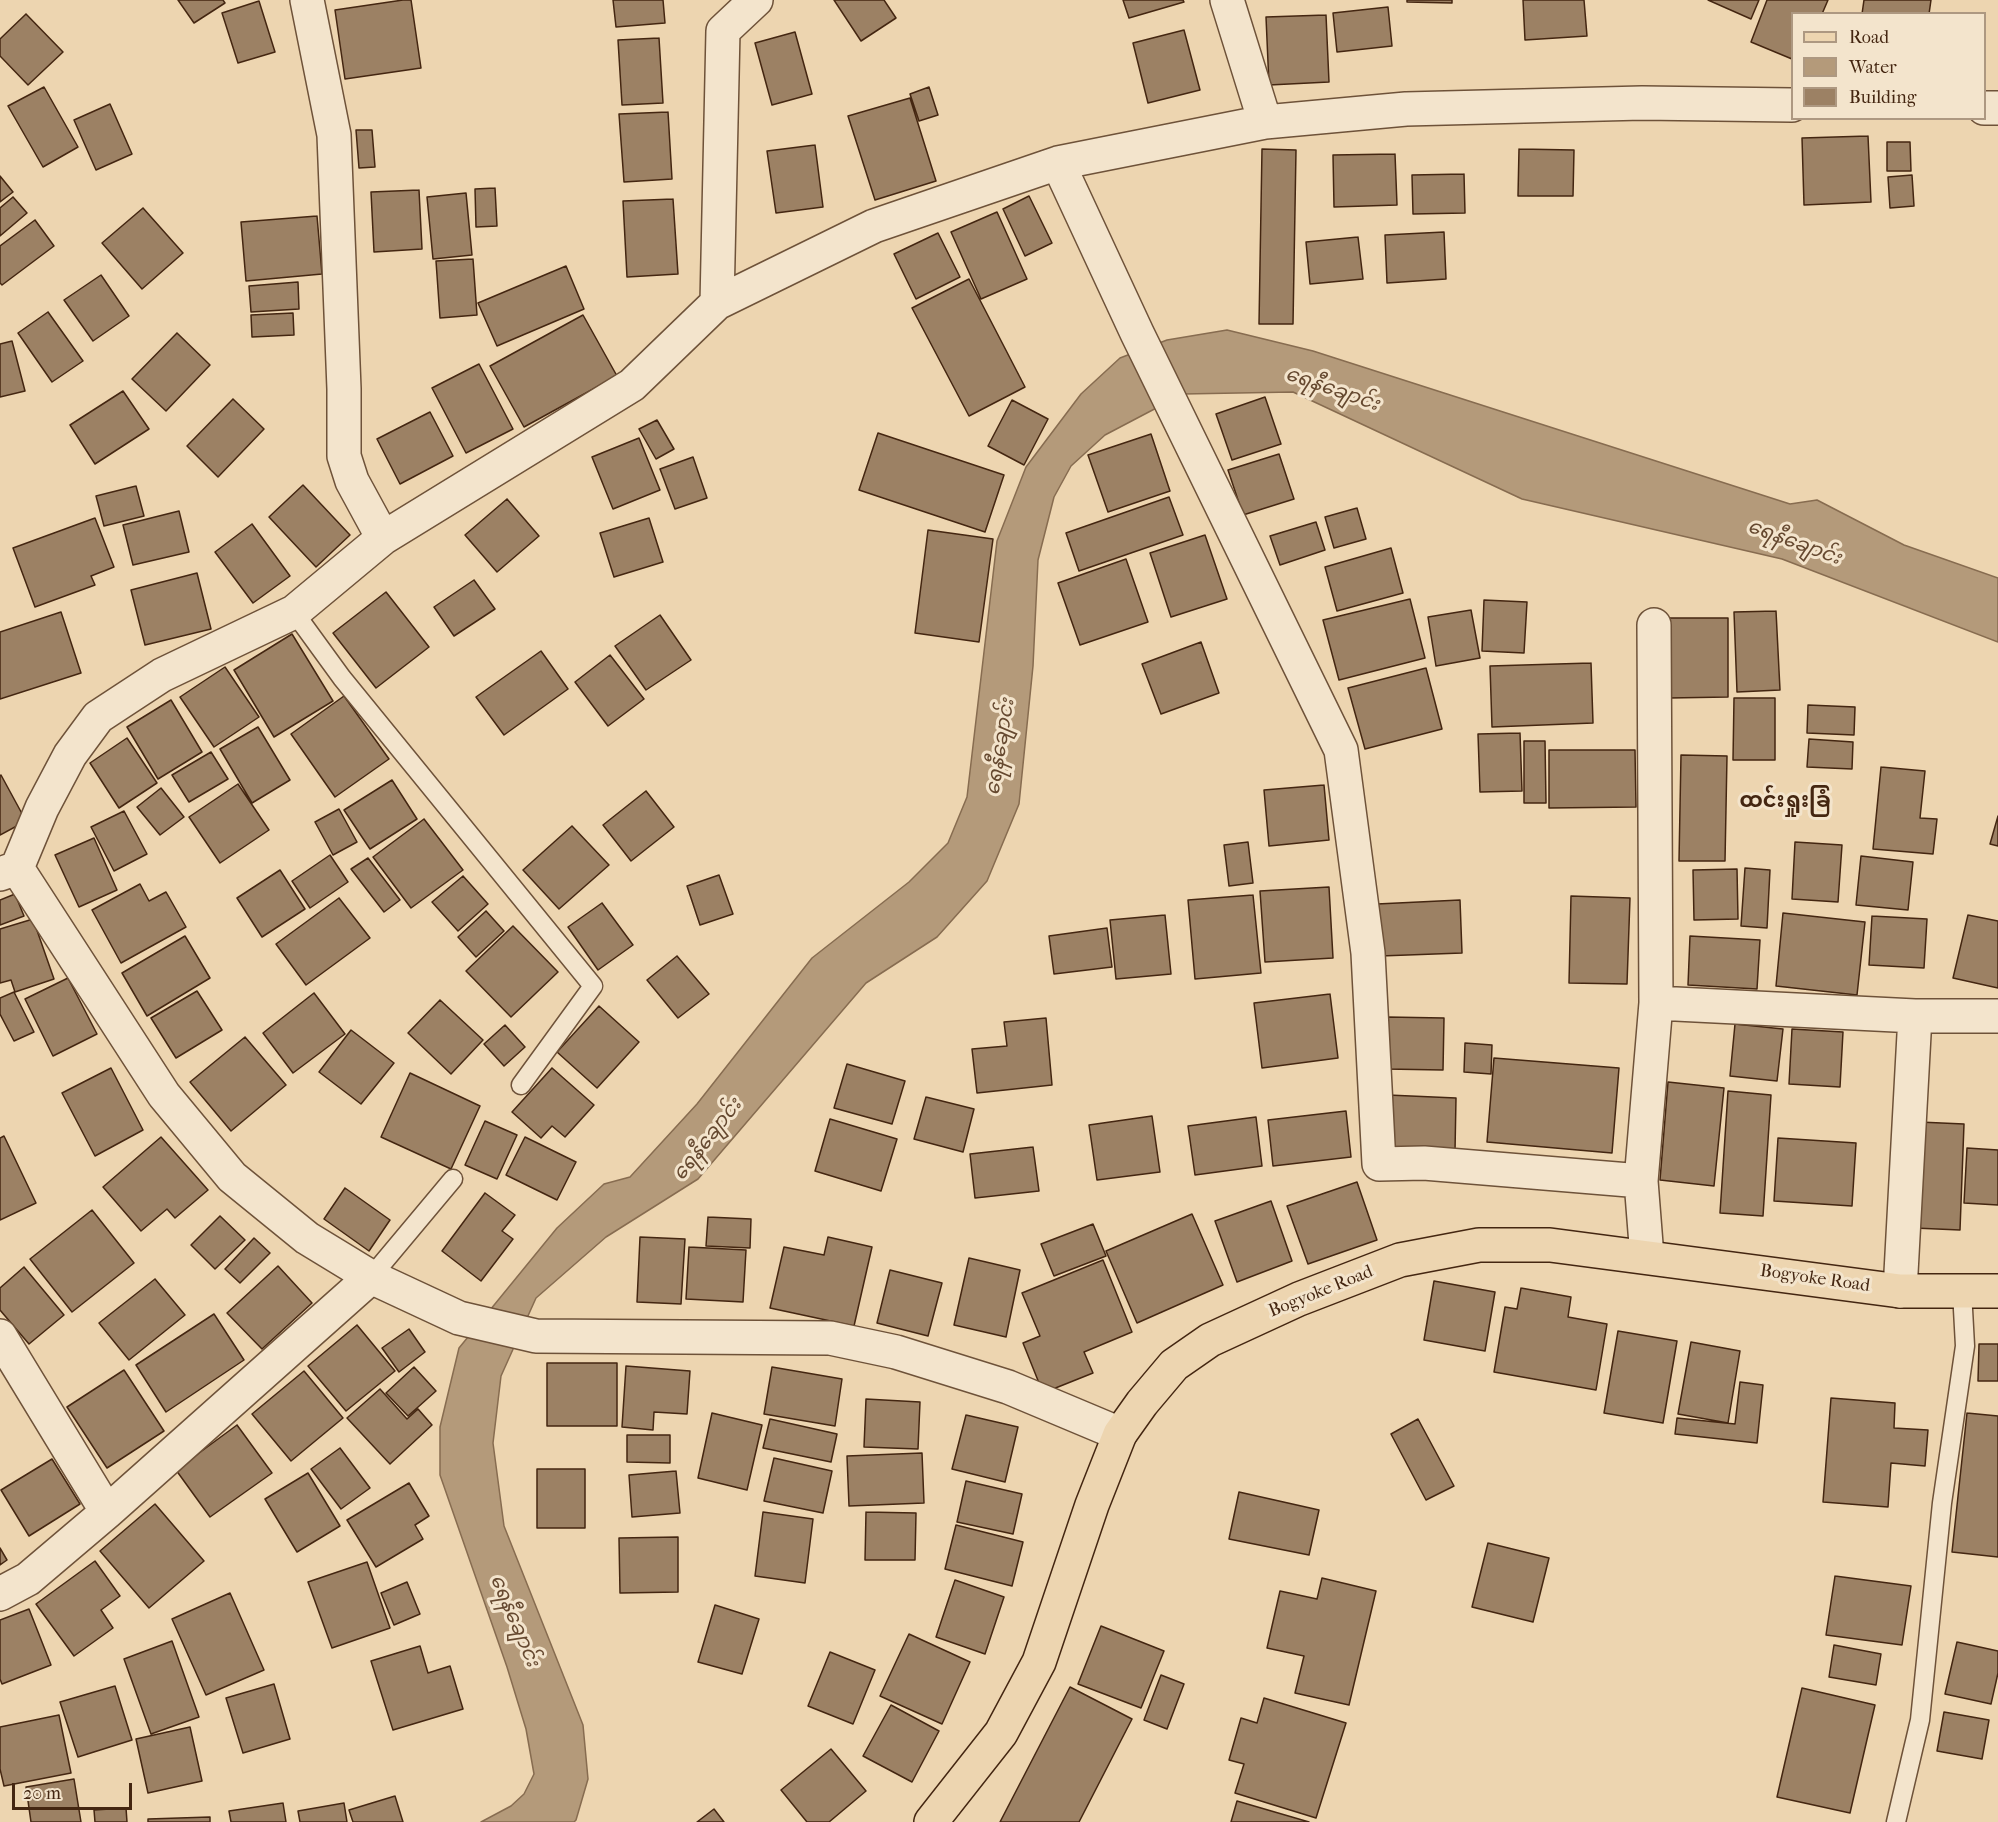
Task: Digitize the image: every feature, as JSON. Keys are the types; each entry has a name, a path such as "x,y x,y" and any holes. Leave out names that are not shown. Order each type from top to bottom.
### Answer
{"main road":[{"name":"Bogyoke Road","path":"931,1822 1001,1732 1039,1662 1092,1505 1120,1434 1142,1402 1174,1365 1210,1340 1299,1299 1400,1260 1479,1245 1550,1245 1900,1291 1998,1291"}],"street":[{"path":"307,0 334,135 344,390 344,456 352,481 383,538"},
{"path":"717,303 723,31 756,0"},
{"path":"1227,0 1265,122"},
{"path":"1120,1434 1008,1388 896,1352 830,1338 536,1336 459,1318 370,1277 307,1238 232,1177 164,1095 9,871 70,755 98,717 162,675 294,612 383,538 590,413 632,385 717,303 874,226 1058,163 1265,122 1406,109 1642,104 1791,105"},
{"path":"1058,163 1137,333 1341,750 1368,953 1379,1164 1424,1163 1641,1181"},
{"path":"1647,1257 1641,1181 1656,1003 1654,625"},
{"path":"1656,1003 1915,1016 1998,1016"},
{"path":"1900,1291 1915,1016"},
{"path":"0,1594 28,1579 107,1512 370,1277"},
{"path":"0,1336 107,1512"}],"lane":[{"path":"294,612 342,678 593,986 521,1084"},
{"path":"370,1277 453,1179"},
{"path":"1896,1822 1920,1720 1942,1503 1965,1346 1962,1291"}],"water":[{"name":"ရေနီချောင်း","path":"1227,330 1313,351 1790,504 1817,500 1904,545 1998,578 1998,642 1782,559 1522,499 1293,392 1183,394 1105,435 1071,466 1054,497 1038,560 1033,666 1019,804 987,881 937,937 866,983 698,1179 606,1237 536,1298 501,1376 493,1443 504,1526 583,1725 588,1779 574,1822 481,1822 511,1806 524,1794 534,1774 526,1729 507,1667 440,1475 440,1427 459,1348 557,1228 604,1184 630,1177 697,1104 812,958 909,882 948,843 967,797 997,541 1026,467 1081,394 1120,358 1167,340"}],"building":[{"path":"178,0 223,0 225,3 194,23"},
{"path":"411,0 421,68 345,79 335,10"},
{"path":"613,0 663,0 665,23 616,27"},
{"path":"834,0 884,0 896,18 861,41"},
{"path":"1123,0 1183,0 1184,2 1129,18"},
{"path":"1407,0 1452,0 1452,3 1407,2"},
{"path":"1523,0 1584,0 1587,36 1525,40"},
{"path":"1708,0 1759,0 1751,19"},
{"path":"1767,0 1828,0 1823,12 1791,12 1791,59 1751,42"},
{"path":"1864,0 1931,0 1929,12 1862,12"},
{"path":"259,1 275,52 238,63 222,13"},
{"path":"1388,7 1392,46 1337,52 1333,13"},
{"path":"26,14 63,52 28,85 0,56 0,39"},
{"path":"1326,15 1329,82 1269,85 1266,17"},
{"path":"1184,30 1200,90 1148,103 1133,43"},
{"path":"795,32 812,94 772,105 755,43"},
{"path":"659,38 663,103 622,105 618,40"},
{"path":"44,87 78,147 43,167 8,106"},
{"path":"929,87 938,115 919,121 910,94"},
{"path":"910,98 936,181 875,200 848,116"},
{"path":"110,104 132,154 96,170 74,120"},
{"path":"668,112 672,179 624,182 619,114"},
{"path":"356,130 372,130 375,167 359,168"},
{"path":"1868,136 1871,202 1804,205 1802,138"},
{"path":"1887,142 1910,142 1911,171 1887,171"},
{"path":"815,145 823,207 776,213 767,151"},
{"path":"1262,149 1296,150 1293,324 1259,324"},
{"path":"1519,149 1574,150 1573,196 1518,196"},
{"path":"1395,154 1397,205 1334,207 1333,155"},
{"path":"1464,174 1465,213 1413,214 1412,175"},
{"path":"1912,175 1914,206 1890,208 1888,177"},
{"path":"0,176 13,192 0,202"},
{"path":"495,188 497,226 476,227 475,189"},
{"path":"419,190 422,249 374,252 371,192"},
{"path":"466,193 472,255 433,259 427,197"},
{"path":"1029,196 1052,243 1025,256 1003,209"},
{"path":"13,197 27,213 0,236 0,208"},
{"path":"673,199 678,274 627,277 623,201"},
{"path":"143,208 183,253 142,289 102,243"},
{"path":"997,212 1027,279 981,299 951,232"},
{"path":"317,216 322,274 246,281 241,222"},
{"path":"35,220 54,246 2,285 0,283 0,246"},
{"path":"1444,232 1446,279 1387,283 1385,235"},
{"path":"938,233 960,277 916,299 894,254"},
{"path":"1358,237 1363,279 1310,284 1306,242"},
{"path":"473,259 477,315 440,318 436,261"},
{"path":"566,266 584,309 497,346 478,303"},
{"path":"101,275 129,316 93,341 64,300"},
{"path":"969,279 1025,387 969,416 912,308"},
{"path":"298,282 299,309 251,312 249,286"},
{"path":"48,312 83,361 52,382 18,333"},
{"path":"293,313 294,335 252,337 251,315"},
{"path":"583,315 617,376 524,427 490,366"},
{"path":"177,333 210,365 166,411 132,379"},
{"path":"12,341 25,391 0,397 0,344"},
{"path":"479,364 513,429 466,453 432,388"},
{"path":"123,391 149,429 95,464 70,425"},
{"path":"1265,397 1281,444 1232,460 1216,414"},
{"path":"233,399 264,429 218,477 187,446"},
{"path":"1012,400 1048,419 1024,465 988,446"},
{"path":"430,412 453,456 400,484 377,439"},
{"path":"657,420 674,449 656,459 639,429"},
{"path":"878,433 1004,475 985,532 859,490"},
{"path":"1151,434 1170,491 1108,512 1088,455"},
{"path":"639,438 660,490 613,509 592,457"},
{"path":"1279,454 1294,499 1243,515 1228,470"},
{"path":"693,457 707,498 675,509 660,469"},
{"path":"303,485 350,535 316,567 269,517"},
{"path":"136,486 144,516 104,526 96,496"},
{"path":"1169,497 1183,535 1079,571 1066,533"},
{"path":"507,499 539,536 497,572 465,535"},
{"path":"1357,508 1366,539 1334,548 1325,517"},
{"path":"179,511 189,552 133,565 123,525"},
{"path":"95,518 114,567 91,576 95,585 35,607 13,548"},
{"path":"649,518 663,562 614,577 600,533"},
{"path":"1316,522 1325,550 1280,565 1270,536"},
{"path":"252,524 290,576 253,603 215,552"},
{"path":"928,530 993,539 979,642 915,633"},
{"path":"1205,535 1227,599 1171,617 1150,553"},
{"path":"1391,548 1403,593 1337,611 1325,567"},
{"path":"1126,559 1148,622 1080,645 1058,583"},
{"path":"197,573 211,629 145,645 131,590"},
{"path":"474,580 495,609 454,636 434,607"},
{"path":"386,592 429,647 376,688 333,633"},
{"path":"1410,599 1425,658 1339,680 1323,620"},
{"path":"1484,600 1527,602 1524,653 1482,651"},
{"path":"1471,610 1480,658 1436,666 1428,617"},
{"path":"1776,611 1780,690 1737,692 1734,612"},
{"path":"61,612 81,673 0,699 0,632"},
{"path":"660,615 691,660 646,690 615,646"},
{"path":"1669,618 1728,618 1728,697 1669,698"},
{"path":"292,634 333,701 274,737 234,670"},
{"path":"1201,642 1219,693 1161,714 1142,664"},
{"path":"541,651 568,689 504,735 476,697"},
{"path":"610,655 644,699 608,726 575,682"},
{"path":"1591,663 1593,723 1492,727 1490,666"},
{"path":"225,667 259,717 214,747 180,697"},
{"path":"1426,668 1442,729 1365,749 1348,688"},
{"path":"344,696 389,759 335,797 291,734"},
{"path":"1734,698 1775,698 1775,760 1733,760"},
{"path":"171,700 202,752 158,779 127,727"},
{"path":"1808,705 1855,707 1854,735 1807,733"},
{"path":"258,727 290,780 252,803 220,749"},
{"path":"1520,733 1522,791 1480,792 1478,734"},
{"path":"127,738 157,783 119,808 90,763"},
{"path":"1809,739 1853,742 1852,769 1807,767"},
{"path":"1524,741 1545,741 1546,803 1524,803"},
{"path":"1549,750 1635,750 1636,807 1549,808"},
{"path":"211,752 228,779 189,802 172,775"},
{"path":"1681,755 1727,756 1725,861 1679,861"},
{"path":"1881,767 1925,771 1920,818 1937,819 1933,854 1873,849"},
{"path":"0,776 26,821 0,835"},
{"path":"392,780 417,819 370,849 344,810"},
{"path":"238,784 269,830 220,863 189,817"},
{"path":"1324,785 1329,840 1269,846 1264,790"},
{"path":"161,788 184,817 160,835 137,807"},
{"path":"646,791 674,827 631,861 603,825"},
{"path":"339,809 357,842 333,855 315,822"},
{"path":"124,811 147,854 114,871 91,827"},
{"path":"1998,816 1998,846 1990,844"},
{"path":"424,819 463,870 411,908 373,857"},
{"path":"572,826 609,865 559,909 523,870"},
{"path":"94,838 117,890 79,907 55,855"},
{"path":"1248,842 1253,883 1229,886 1224,845"},
{"path":"1795,842 1842,845 1838,902 1792,899"},
{"path":"330,855 348,882 310,908 292,881"},
{"path":"1861,856 1913,862 1908,910 1856,905"},
{"path":"368,858 400,900 384,912 351,869"},
{"path":"1745,868 1770,870 1767,928 1741,926"},
{"path":"1737,869 1738,919 1694,920 1693,870"},
{"path":"280,870 305,909 262,937 237,898"},
{"path":"719,875 733,914 700,925 687,886"},
{"path":"463,876 488,904 458,931 432,902"},
{"path":"140,884 149,901 166,892 186,927 121,963 92,910"},
{"path":"1329,887 1333,958 1265,962 1260,891"},
{"path":"15,894 24,916 0,925 0,900"},
{"path":"1253,895 1261,973 1195,979 1188,900"},
{"path":"1571,896 1630,898 1627,984 1569,983"},
{"path":"339,898 370,938 306,985 276,944"},
{"path":"1460,900 1462,953 1380,956 1377,904"},
{"path":"602,903 633,945 598,970 568,927"},
{"path":"486,911 504,931 476,957 458,937"},
{"path":"1783,913 1865,922 1857,995 1776,986"},
{"path":"1165,915 1171,974 1116,979 1110,920"},
{"path":"1968,915 1998,921 1998,988 1953,978"},
{"path":"1872,916 1927,919 1924,968 1869,965"},
{"path":"33,919 54,979 15,992 11,980 0,983 0,929"},
{"path":"513,926 558,972 511,1017 466,971"},
{"path":"1107,928 1112,967 1054,974 1049,936"},
{"path":"185,936 210,978 147,1016 122,973"},
{"path":"1690,936 1760,940 1757,989 1688,985"},
{"path":"677,956 709,994 678,1018 647,980"},
{"path":"68,978 97,1034 53,1056 25,999"},
{"path":"197,991 222,1030 176,1058 151,1018"},
{"path":"14,992 34,1032 14,1041 0,1014 0,998"},
{"path":"314,993 345,1034 293,1073 263,1033"},
{"path":"1330,994 1338,1058 1262,1068 1254,1003"},
{"path":"440,1000 483,1040 451,1074 408,1033"},
{"path":"599,1006 639,1042 597,1088 557,1052"},
{"path":"1387,1017 1444,1018 1443,1070 1386,1069"},
{"path":"1046,1018 1052,1085 977,1093 972,1049 1007,1046 1004,1022"},
{"path":"1735,1024 1783,1029 1777,1081 1730,1076"},
{"path":"505,1025 525,1047 504,1066 484,1044"},
{"path":"1792,1029 1843,1032 1840,1087 1789,1084"},
{"path":"351,1030 394,1063 361,1104 319,1072"},
{"path":"245,1037 286,1085 231,1131 190,1082"},
{"path":"1465,1043 1492,1045 1491,1074 1464,1072"},
{"path":"1494,1058 1619,1068 1612,1153 1487,1142"},
{"path":"847,1064 905,1081 892,1124 834,1108"},
{"path":"111,1068 143,1130 95,1156 62,1093"},
{"path":"552,1068 594,1105 565,1137 552,1126 541,1138 512,1112"},
{"path":"410,1073 480,1106 451,1169 381,1137"},
{"path":"1668,1082 1724,1088 1714,1186 1660,1180"},
{"path":"1728,1091 1771,1095 1763,1216 1720,1213"},
{"path":"1388,1095 1456,1098 1455,1151 1386,1148"},
{"path":"926,1097 974,1109 963,1152 914,1139"},
{"path":"1346,1111 1351,1157 1273,1166 1268,1120"},
{"path":"1152,1116 1160,1172 1097,1180 1089,1125"},
{"path":"1256,1117 1262,1166 1195,1175 1188,1126"},
{"path":"830,1119 897,1139 881,1191 815,1171"},
{"path":"485,1121 517,1135 497,1179 465,1165"},
{"path":"1919,1122 1964,1124 1960,1230 1914,1228"},
{"path":"4,1136 36,1203 0,1220 0,1138"},
{"path":"161,1137 208,1190 175,1218 167,1209 141,1231 103,1187"},
{"path":"525,1137 576,1162 557,1200 506,1175"},
{"path":"1778,1138 1856,1143 1852,1206 1774,1201"},
{"path":"1033,1147 1039,1191 975,1198 970,1154"},
{"path":"1967,1148 1998,1150 1998,1205 1964,1203"},
{"path":"1357,1182 1377,1240 1308,1264 1287,1206"},
{"path":"345,1188 390,1220 369,1251 324,1219"},
{"path":"485,1193 515,1215 502,1231 513,1239 481,1281 442,1251"},
{"path":"1271,1201 1292,1261 1237,1282 1215,1221"},
{"path":"92,1210 134,1263 72,1312 30,1259"},
{"path":"1192,1214 1223,1285 1137,1323 1106,1251"},
{"path":"220,1216 245,1240 215,1269 191,1245"},
{"path":"708,1217 751,1219 750,1248 706,1246"},
{"path":"1093,1224 1106,1256 1054,1276 1041,1244"},
{"path":"640,1237 685,1239 681,1304 637,1302"},
{"path":"828,1237 872,1247 854,1326 770,1308 784,1247 824,1255"},
{"path":"254,1238 270,1253 240,1283 225,1269"},
{"path":"689,1247 746,1250 743,1302 686,1299"},
{"path":"969,1258 1020,1270 1006,1337 954,1325"},
{"path":"1103,1260 1132,1332 1084,1352 1093,1373 1043,1393 1023,1343 1040,1336 1022,1293"},
{"path":"278,1266 312,1303 262,1349 227,1313"},
{"path":"24,1267 64,1315 29,1344 0,1310 0,1288"},
{"path":"890,1270 942,1283 928,1336 877,1323"},
{"path":"155,1279 185,1315 129,1360 99,1323"},
{"path":"1434,1281 1495,1292 1485,1351 1424,1340"},
{"path":"1521,1288 1571,1297 1568,1317 1607,1324 1596,1390 1494,1372 1505,1307 1517,1309"},
{"path":"214,1314 244,1360 166,1412 136,1365"},
{"path":"357,1325 395,1371 346,1411 308,1366"},
{"path":"409,1329 425,1352 399,1372 382,1348"},
{"path":"1618,1331 1677,1341 1663,1423 1604,1413"},
{"path":"1691,1342 1740,1351 1728,1423 1678,1414"},
{"path":"1979,1344 1998,1344 1998,1381 1978,1381"},
{"path":"547,1363 617,1363 617,1426 547,1426"},
{"path":"626,1366 690,1371 687,1414 654,1412 653,1430 622,1427"},
{"path":"414,1367 436,1391 408,1416 386,1393"},
{"path":"772,1367 842,1379 835,1426 764,1414"},
{"path":"124,1370 164,1431 107,1468 67,1407"},
{"path":"304,1371 343,1418 291,1461 252,1414"},
{"path":"1740,1382 1763,1385 1757,1443 1675,1434 1677,1418 1735,1424"},
{"path":"380,1389 407,1419 418,1409 432,1425 390,1464 347,1418"},
{"path":"1831,1398 1895,1403 1894,1428 1928,1430 1925,1466 1891,1463 1888,1507 1823,1502"},
{"path":"866,1399 920,1402 918,1449 864,1447"},
{"path":"712,1413 762,1425 747,1490 698,1478"},
{"path":"1967,1413 1998,1416 1998,1557 1952,1552"},
{"path":"966,1415 1018,1427 1005,1482 952,1469"},
{"path":"770,1419 837,1434 831,1462 763,1448"},
{"path":"1418,1419 1454,1486 1426,1500 1391,1434"},
{"path":"237,1425 272,1473 210,1517 176,1470"},
{"path":"627,1435 670,1435 670,1463 627,1462"},
{"path":"340,1448 370,1488 341,1509 311,1469"},
{"path":"922,1453 924,1503 849,1506 847,1456"},
{"path":"774,1458 832,1471 823,1513 764,1501"},
{"path":"52,1459 80,1504 29,1536 1,1490"},
{"path":"537,1469 585,1469 585,1528 537,1528"},
{"path":"676,1471 680,1513 632,1517 629,1475"},
{"path":"308,1473 340,1526 297,1552 265,1499"},
{"path":"966,1481 1022,1494 1013,1534 957,1522"},
{"path":"409,1483 429,1516 415,1525 423,1539 376,1567 347,1520"},
{"path":"1239,1492 1319,1510 1309,1555 1229,1539"},
{"path":"155,1504 204,1561 149,1608 100,1551"},
{"path":"763,1512 813,1519 805,1583 755,1576"},
{"path":"866,1512 916,1513 915,1560 865,1560"},
{"path":"956,1525 1023,1542 1012,1586 945,1569"},
{"path":"678,1537 678,1592 620,1593 619,1538"},
{"path":"1488,1543 1549,1558 1533,1622 1472,1607"},
{"path":"0,1548 7,1560 0,1565"},
{"path":"95,1561 120,1596 101,1610 113,1628 74,1656 36,1604"},
{"path":"367,1562 390,1628 332,1648 308,1582"},
{"path":"1835,1576 1911,1586 1902,1645 1826,1635"},
{"path":"1322,1578 1376,1591 1349,1705 1295,1693 1304,1656 1267,1648 1280,1591 1317,1599"},
{"path":"955,1580 1004,1597 985,1654 936,1637"},
{"path":"407,1582 420,1614 394,1625 381,1593"},
{"path":"230,1593 264,1670 206,1695 172,1619"},
{"path":"715,1605 759,1619 742,1674 698,1662"},
{"path":"29,1609 51,1665 2,1684 0,1679 0,1620"},
{"path":"1101,1626 1164,1651 1141,1708 1078,1684"},
{"path":"909,1634 970,1662 942,1724 880,1696"},
{"path":"172,1641 199,1717 151,1734 124,1659"},
{"path":"1957,1642 1998,1651 1998,1673 1991,1704 1945,1694"},
{"path":"1834,1645 1881,1654 1876,1685 1829,1677"},
{"path":"420,1646 428,1673 450,1666 463,1709 393,1730 371,1661"},
{"path":"830,1652 875,1670 853,1724 808,1706"},
{"path":"1161,1675 1184,1684 1167,1729 1144,1720"},
{"path":"274,1684 290,1739 243,1753 226,1698"},
{"path":"115,1686 132,1740 78,1757 60,1702"},
{"path":"1070,1687 1132,1719 1079,1822 1000,1822"},
{"path":"1802,1688 1875,1705 1850,1813 1777,1797"},
{"path":"1264,1698 1346,1723 1316,1818 1235,1793 1244,1764 1229,1760 1241,1718 1257,1723"},
{"path":"891,1705 939,1731 912,1782 863,1756"},
{"path":"1944,1712 1989,1720 1982,1759 1937,1751"},
{"path":"59,1715 71,1773 4,1786 0,1769 0,1727"},
{"path":"190,1727 202,1781 148,1793 136,1739"},
{"path":"831,1749 866,1791 829,1822 807,1822 781,1790"},
{"path":"74,1779 81,1822 31,1822 26,1787"},
{"path":"395,1796 403,1822 353,1822 349,1810"},
{"path":"1237,1801 1309,1822 1231,1822"},
{"path":"283,1803 286,1822 231,1822 229,1811"},
{"path":"344,1803 347,1822 300,1822 298,1811"},
{"path":"126,1808 127,1822 95,1822 94,1810"},
{"path":"714,1809 724,1822 697,1822"},
{"path":"210,1817 210,1822 148,1822 148,1819"}],"district":[{"name":"ထင်းရှုးခြံ","path":"1785,802"}]}
